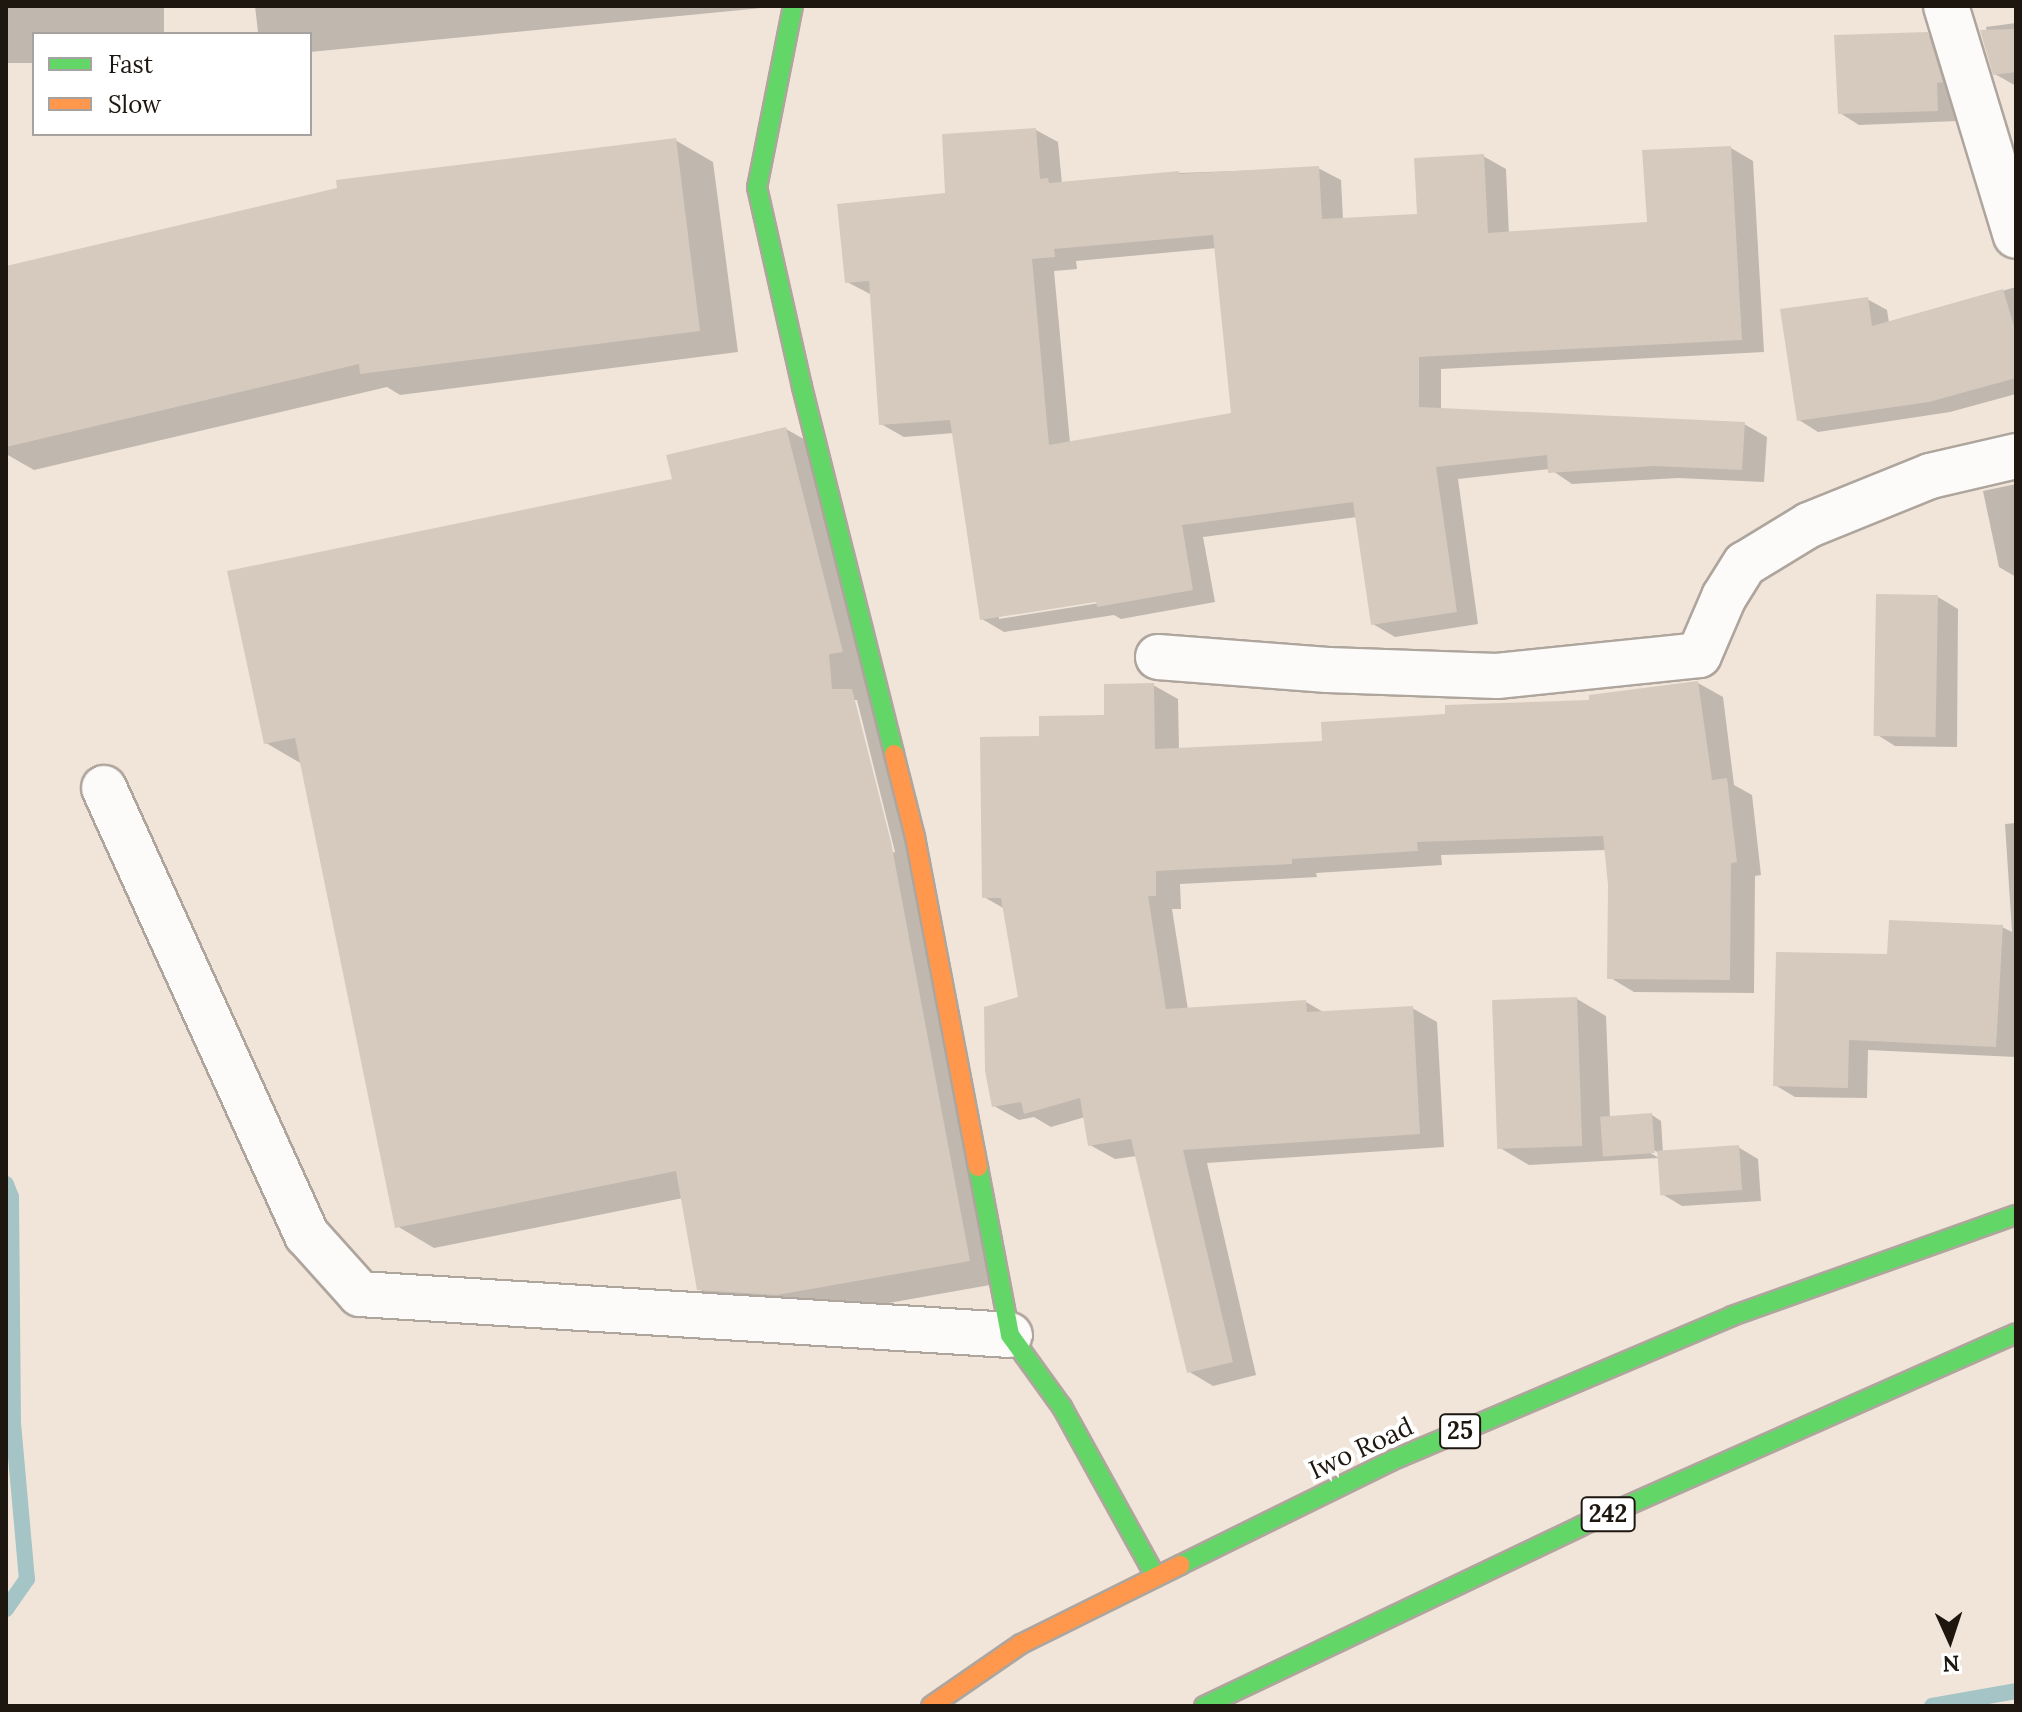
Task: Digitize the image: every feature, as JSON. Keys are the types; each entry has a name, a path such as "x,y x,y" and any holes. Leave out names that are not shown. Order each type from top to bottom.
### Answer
{"main road":[{"path":"793,6 757,187 802,387 915,837 1010,1335 1062,1407 1156,1577"},
{"name":"Iwo Road","path":"931,1706 1021,1644 1391,1461 1717,1322 2016,1215"},
{"name":"242","path":"1204,1706 1581,1526 2016,1333"}],"street":[{"path":"1946,6 2016,236"},
{"path":"1158,657 1328,670 1497,676 1699,655 1724,597 1745,564 1809,525 1889,492 1930,476 2016,456"},
{"path":"104,788 307,1235 360,1294 1010,1335"}],"building":[{"path":"2016,29 2016,72 1993,75 1980,30"},
{"path":"1928,32 1943,82 1937,83 1938,111 1838,114 1834,35"},
{"path":"1036,128 1040,179 1048,178 1049,183 1179,171 1179,174 1319,166 1322,219 1417,214 1414,158 1484,154 1488,233 1647,222 1642,150 1731,146 1742,340 1419,357 1419,407 1745,422 1742,470 1654,466 1548,473 1547,455 1436,467 1457,612 1371,625 1353,502 1182,525 1193,590 1097,607 1096,602 980,620 950,420 879,425 869,281 845,283 837,204 945,193 942,134","holes":["1213,235 1231,413 1049,445 1032,259 1055,257 1054,249"]},
{"path":"676,138 700,331 360,374 359,364 6,447 6,266 337,188 336,180"},
{"path":"2003,289 2016,333 2016,378 1929,402 1797,421 1780,309 1868,297 1872,326"},
{"path":"786,427 843,652 829,654 832,689 852,689 891,842 970,1261 777,1295 697,1290 676,1171 395,1228 295,738 264,744 227,571 672,479 666,455"},
{"path":"1876,594 1938,595 1936,737 1874,736"},
{"path":"1698,681 1712,780 1727,778 1737,862 1731,863 1730,980 1607,979 1608,885 1603,836 1417,842 1418,851 1292,859 1292,864 1156,871 1156,896 1148,896 1166,1009 1306,1000 1307,1012 1413,1006 1420,1134 1183,1150 1233,1362 1187,1373 1131,1139 1088,1146 1080,1098 1024,1114 1021,1102 992,1107 985,1071 984,1007 1018,997 1001,898 982,898 980,737 1039,736 1039,716 1104,715 1104,684 1154,683 1155,749 1322,741 1321,722 1445,714 1445,705 1589,700 1589,695"},
{"path":"1889,920 2003,925 1996,1047 1849,1040 1848,1088 1773,1086 1776,952 1887,954"},
{"path":"1577,997 1582,1146 1497,1149 1492,1000"},
{"path":"1652,1113 1655,1153 1603,1157 1600,1117"},
{"path":"1739,1145 1742,1190 1660,1196 1657,1151"}],"waterway":[{"path":"6,1184 11,1197 13,1423 27,1579 6,1609"},
{"path":"1932,1706 2016,1691"}],"traffic: fast":[{"path":"793,6 757,187 802,387 894,754"},
{"path":"978,1167 1010,1335 1062,1407 1156,1577"},
{"path":"1180,1565 1391,1461 1732,1316 2016,1215"},
{"path":"1204,1706 1581,1526 2016,1333"}],"traffic: slow":[{"path":"894,754 915,837 978,1167"},
{"path":"931,1706 1021,1644 1180,1565"}]}
